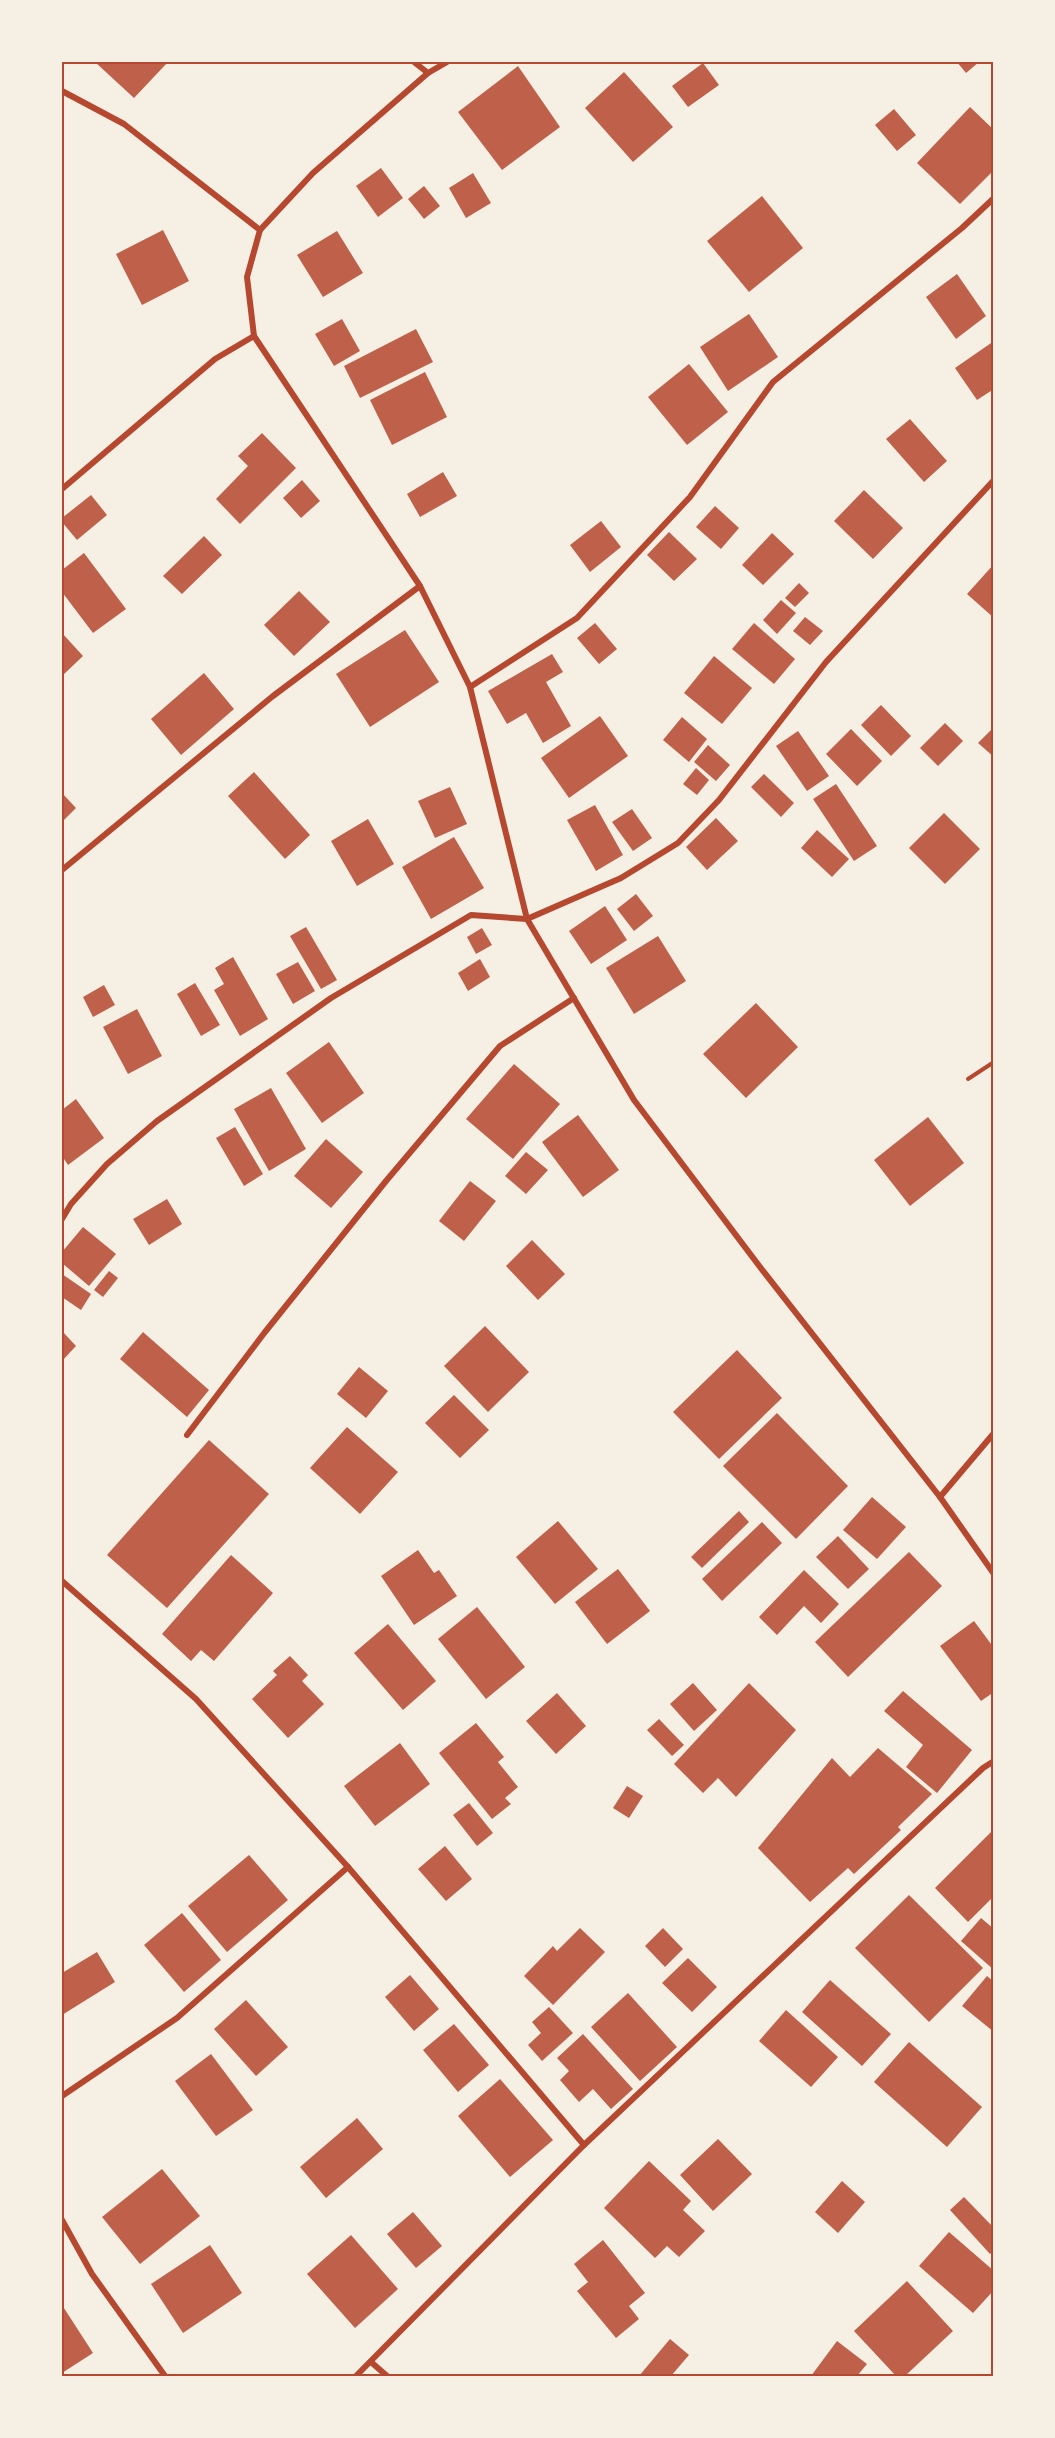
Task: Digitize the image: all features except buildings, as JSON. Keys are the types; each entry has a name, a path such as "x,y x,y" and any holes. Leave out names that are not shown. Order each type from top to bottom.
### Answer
{"street":[{"path":"414,62 428,74"},
{"path":"447,62 428,74 313,173 260,230 247,277 254,336 420,586 470,687 527,919 634,1100 760,1267 940,1497 993,1574"},
{"path":"62,91 124,124 260,230"},
{"path":"470,687 577,618 690,497 773,382 962,228 993,198"},
{"path":"62,489 215,359 254,336"},
{"path":"62,1219 71,1204 107,1164 157,1121 331,998 471,915 527,919 621,878 678,843 719,800 826,662 993,480"},
{"path":"62,870 273,696 420,586"},
{"path":"187,1436 265,1332 386,1181 500,1046 574,998"},
{"path":"940,1497 993,1432"},
{"path":"62,1581 196,1699 348,1867 584,2145"},
{"path":"356,2376 584,2145 993,1761"},
{"path":"62,2096 177,2018 348,1867"},
{"path":"62,2220 92,2274 165,2376"},
{"path":"371,2362 387,2376"}],"path":[{"path":"968,1079 993,1062"}]}
